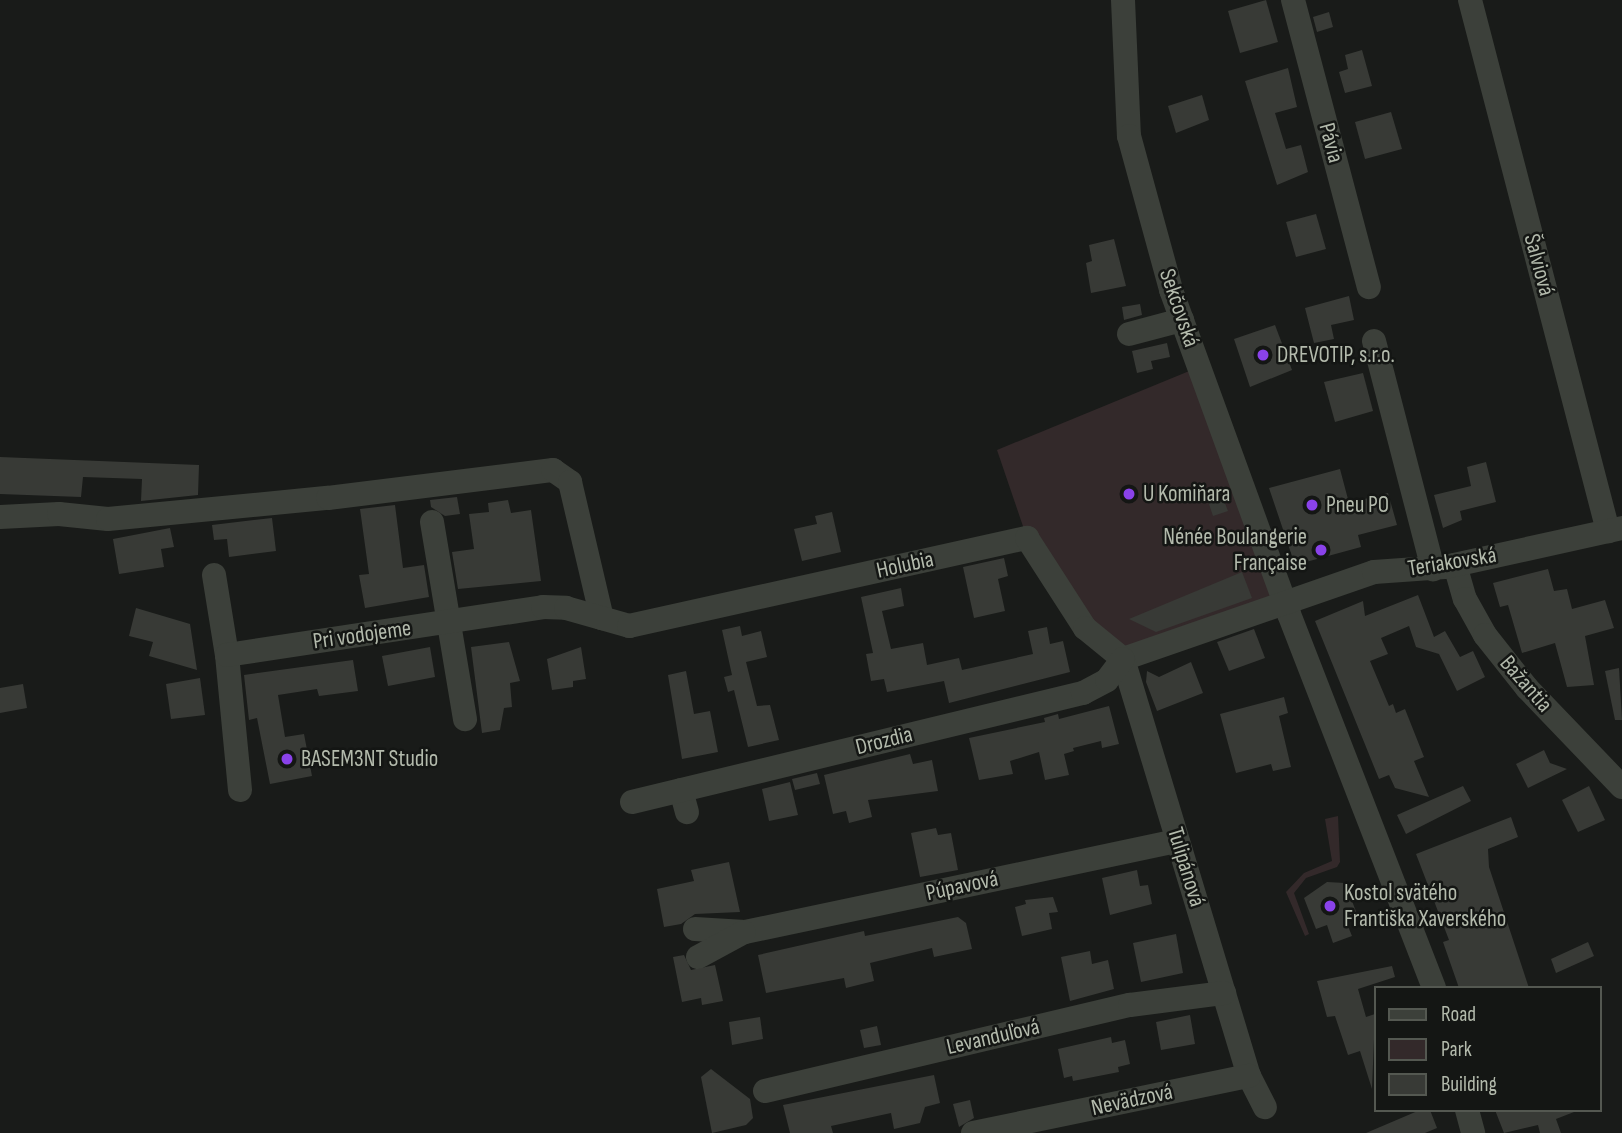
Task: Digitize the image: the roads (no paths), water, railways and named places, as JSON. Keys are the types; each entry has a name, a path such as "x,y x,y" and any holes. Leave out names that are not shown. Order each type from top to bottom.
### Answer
{"street":[{"name":"Sekčovská","path":"1123,0 1129,136 1182,320 1286,604 1433,986"},
{"name":"Pávia","path":"1293,0 1369,286"},
{"name":"Šalviová","path":"1470,0 1615,530"},
{"path":"1129,334 1182,320"},
{"name":"Bažantia","path":"1374,341 1444,567 1474,615 1527,688 1622,787"},
{"path":"0,517 58,514 108,519 328,498 553,470 570,482 602,618"},
{"path":"432,522 465,719"},
{"name":"Teriakovská","path":"1286,604 1374,572 1444,567 1615,530"},
{"name":"Holubia","path":"629,626 1027,538 1084,628 1123,659"},
{"path":"214,575 227,655 240,790"},
{"path":"1123,659 1272,604 1286,604"},
{"name":"Pri vodojeme","path":"227,655 543,607 566,608 629,626"},
{"name":"Drozdia","path":"632,802 684,801 1083,693 1107,680 1123,659"},
{"name":"Tulipánová","path":"1123,659 1249,1076 1265,1107"},
{"name":"Púpavová","path":"745,932 1178,841"},
{"path":"695,929 745,932"},
{"path":"698,957 745,932"},
{"name":"Levanduľová","path":"765,1091 1130,1005 1224,993"},
{"name":"Nevädzová","path":"973,1133 1249,1076"},
{"path":"1467,1112 1472,1133"}],"place":[{"name":"DREVOTIP, s.r.o.","path":"1263,355"},
{"name":"U Komiňara","path":"1129,494"},
{"name":"Pneu PO","path":"1312,505"},
{"name":"Nénée Boulangerie Française","path":"1321,550"},
{"name":"BASEM3NT Studio","path":"287,759"},
{"name":"Kostol svätého Františka Xaverského","path":"1330,906"}]}
